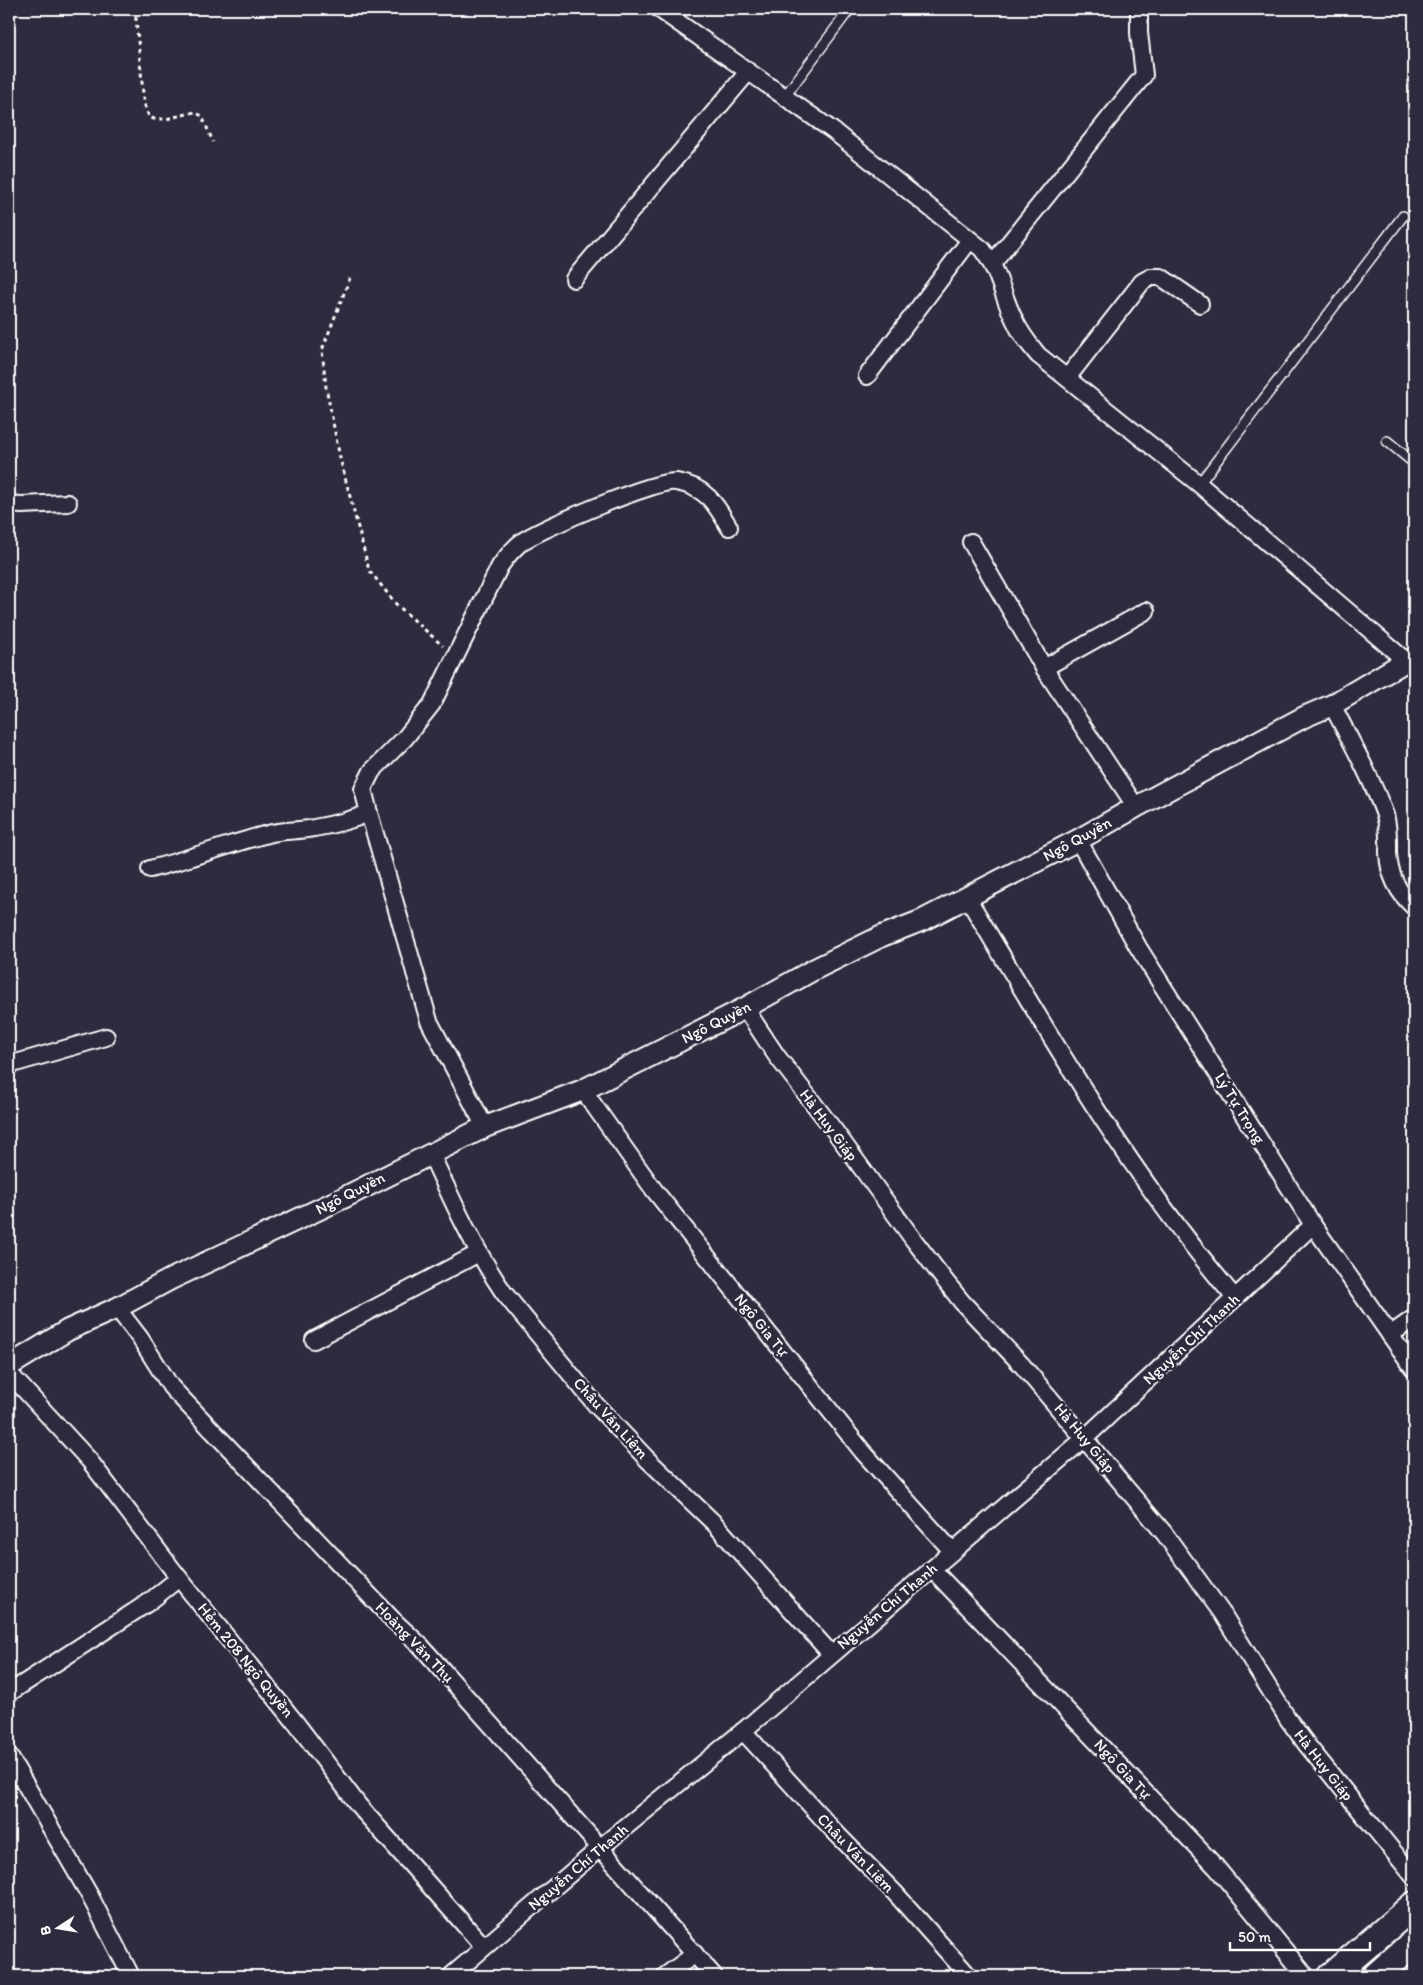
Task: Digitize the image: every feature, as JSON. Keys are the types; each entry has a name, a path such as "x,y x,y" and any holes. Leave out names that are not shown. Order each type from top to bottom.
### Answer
{"main road":[{"path":"1332,1976 1414,1905"},
{"path":"1376,1976 1414,1942"}],"street":[{"path":"659,9 832,130 982,249 993,263 1013,318 1024,338 1038,355 1199,484 1410,660"},
{"path":"993,263 1144,75 1139,33 1139,9"},
{"path":"574,279 748,72"},
{"path":"867,376 970,240"},
{"path":"1067,378 1142,282 1151,277 1161,277 1200,304"},
{"path":"486,1127 429,1021 363,789 372,771 405,738 432,704 509,552 523,541 540,532 640,491 660,484 676,482 697,489 714,501 729,527"},
{"path":"9,504 68,503"},
{"path":"971,542 1044,668 1136,807"},
{"path":"1044,668 1146,611"},
{"name":"Ngô Quyền","path":"9,1366 68,1330 180,1275 486,1127 583,1090 745,1008 815,969 882,936 923,920 1078,840 1304,717 1332,705 1410,660"},
{"path":"1332,705 1363,763 1385,816 1389,832 1388,854 1391,871 1398,890 1414,906"},
{"path":"150,869 176,863 245,840 284,831 313,828 354,819 369,813"},
{"name":"Lý Tự Trọng","path":"1078,840 1138,946 1313,1225 1414,1369"},
{"path":"967,897 1064,1060 1116,1140 1198,1255 1235,1298"},
{"name":"Hà Huy Giáp","path":"745,1008 776,1055 946,1282 1022,1364 1164,1533 1222,1613 1306,1745 1414,1877"},
{"path":"9,1065 106,1037"},
{"name":"Ngô Gia Tự","path":"583,1090 654,1190 863,1452 952,1551"},
{"name":"Châu Văn Liêm","path":"431,1154 461,1220 479,1254 504,1293 596,1405 647,1459 715,1524 831,1654"},
{"name":"Nguyễn Chí Thanh","path":"451,1976 1086,1438 1313,1225"},
{"path":"314,1340 479,1254"},
{"name":"Hoàng Văn Thụ","path":"116,1308 140,1338 170,1387 393,1620 421,1646 714,1976"},
{"path":"1390,1335 1414,1318"},
{"name":"Hẻm 208 Ngô Quyền","path":"9,1373 89,1460 179,1578 296,1723 359,1806 484,1947"},
{"name":"Ngô Gia Tự","path":"932,1569 1216,1867 1306,1976"},
{"path":"9,1693 149,1602 179,1578"},
{"name":"Châu Văn Liêm","path":"742,1730 834,1831 895,1893 969,1976"},
{"path":"9,1756 89,1894 131,1976"},
{"path":"666,1976 695,1954"}],"lane":[{"path":"785,96 850,9"},
{"path":"1199,484 1403,216"},
{"path":"1386,441 1414,463"}],"path":[{"path":"135,9 146,112 149,117 158,119 195,112 199,113 214,142"},
{"path":"350,278 322,350 326,387 338,449 369,570 396,604 456,659"}]}
